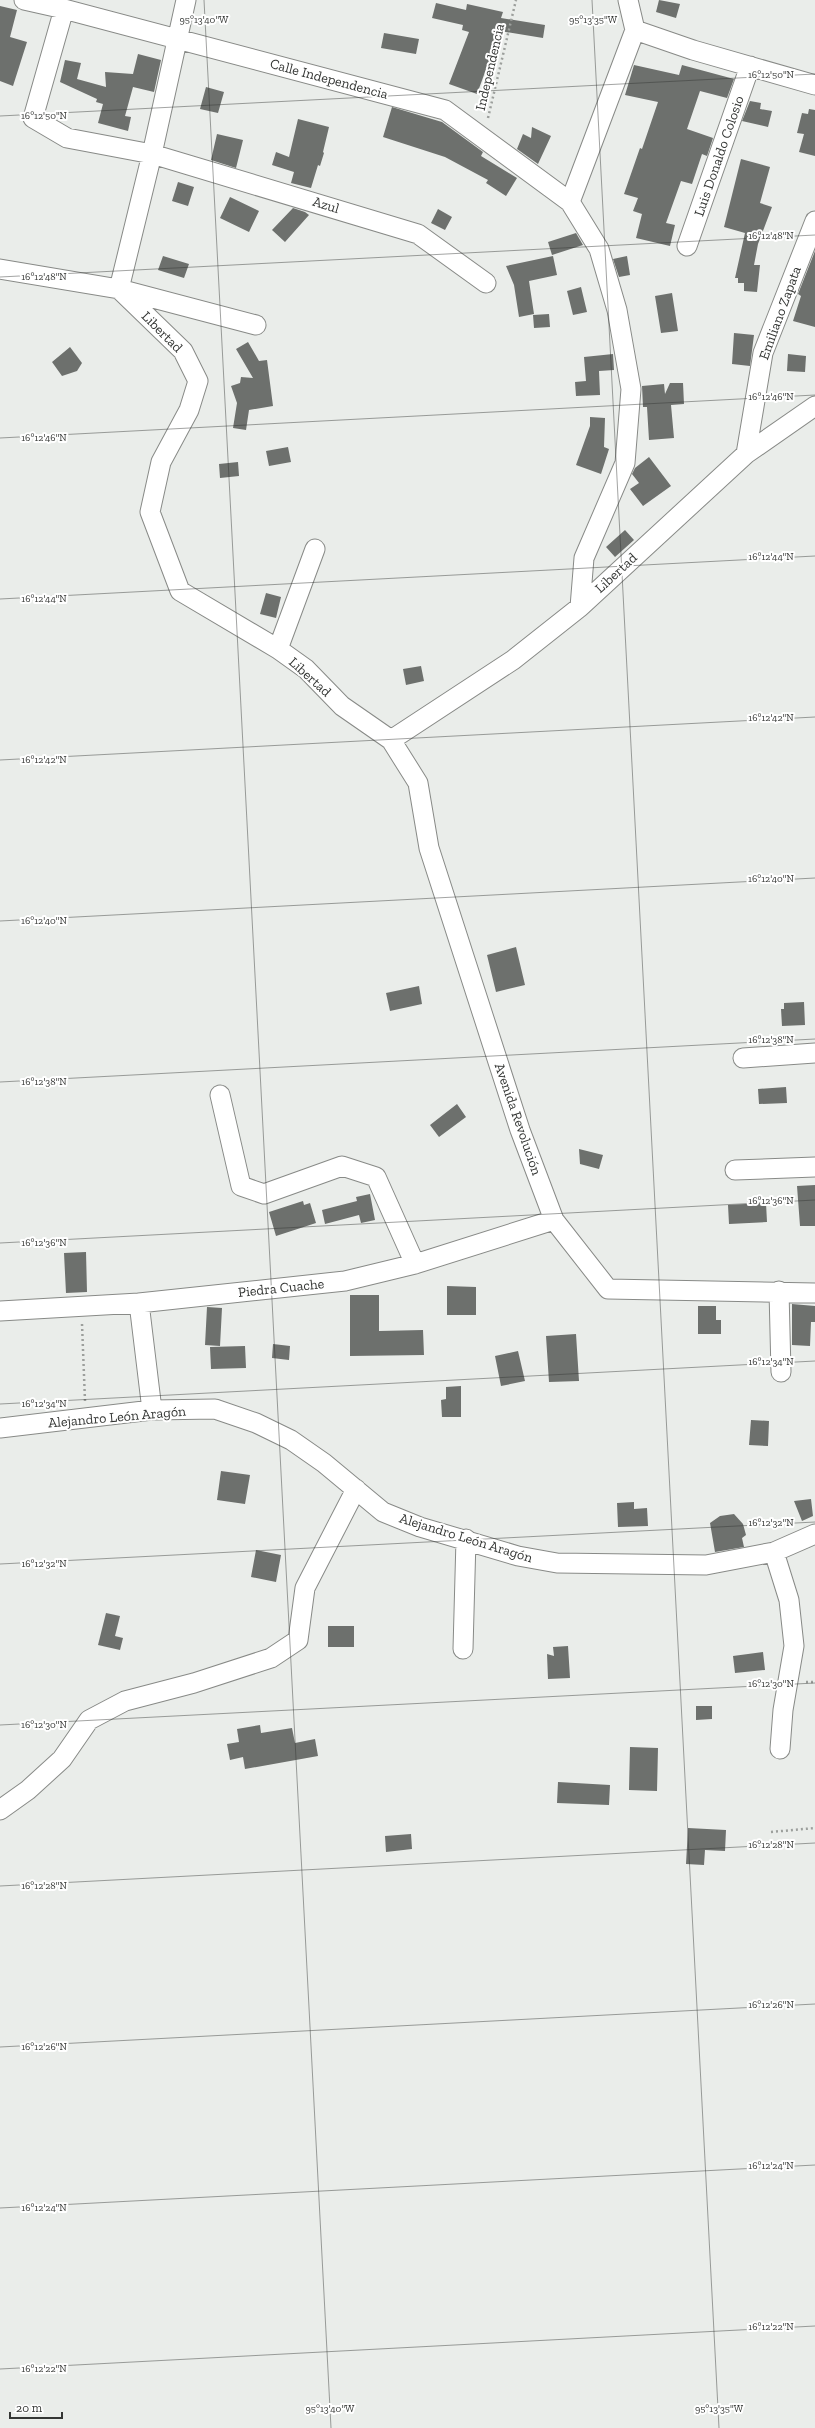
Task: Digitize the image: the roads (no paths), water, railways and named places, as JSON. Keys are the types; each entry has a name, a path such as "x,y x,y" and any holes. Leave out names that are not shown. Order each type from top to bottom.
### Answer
{"street":[{"name":"Calle Independencia","path":"24,0 64,9 445,110 570,202 599,249 617,310 631,389 625,463 584,558 580,607"},
{"path":"119,289 152,154 186,0"},
{"path":"570,202 636,30 628,0"},
{"name":"Azul","path":"64,9 33,118 67,138 152,154 418,234 486,283"},
{"path":"636,30 693,50 815,85"},
{"name":"Luis Donaldo Colosio","path":"687,246 750,66"},
{"name":"Emiliano Zapata","path":"746,454 763,353 815,221"},
{"path":"0,269 119,289 256,325"},
{"name":"Libertad","path":"119,289 183,351 198,381 189,410 161,462 150,512 180,591 278,649 306,669 342,706 391,740 513,660 580,607 746,454 815,406"},
{"path":"278,649 315,549"},
{"name":"Avenida Revolución","path":"391,740 418,783 429,848 520,1130 554,1220 608,1289 686,1292 778,1291 815,1293"},
{"path":"742,1058 815,1053"},
{"path":"220,1095 241,1186 264,1194 342,1166 376,1177 415,1264"},
{"path":"735,1170 815,1167"},
{"name":"Piedra Cuache","path":"0,1311 81,1307 139,1302 345,1281 415,1264 554,1220"},
{"path":"778,1291 780,1372"},
{"path":"139,1302 152,1410"},
{"name":"Alejandro León Aragón","path":"0,1428 152,1410 215,1409 256,1423 291,1440 324,1463 383,1512 420,1527 466,1539 518,1556 557,1563 706,1565 774,1552 815,1534"},
{"path":"0,1810 28,1790 62,1759 89,1720 125,1702 194,1683 271,1658 298,1640 305,1588 356,1489"},
{"path":"463,1649 466,1539"},
{"path":"774,1552 789,1600 794,1646 783,1710 780,1748"}]}
